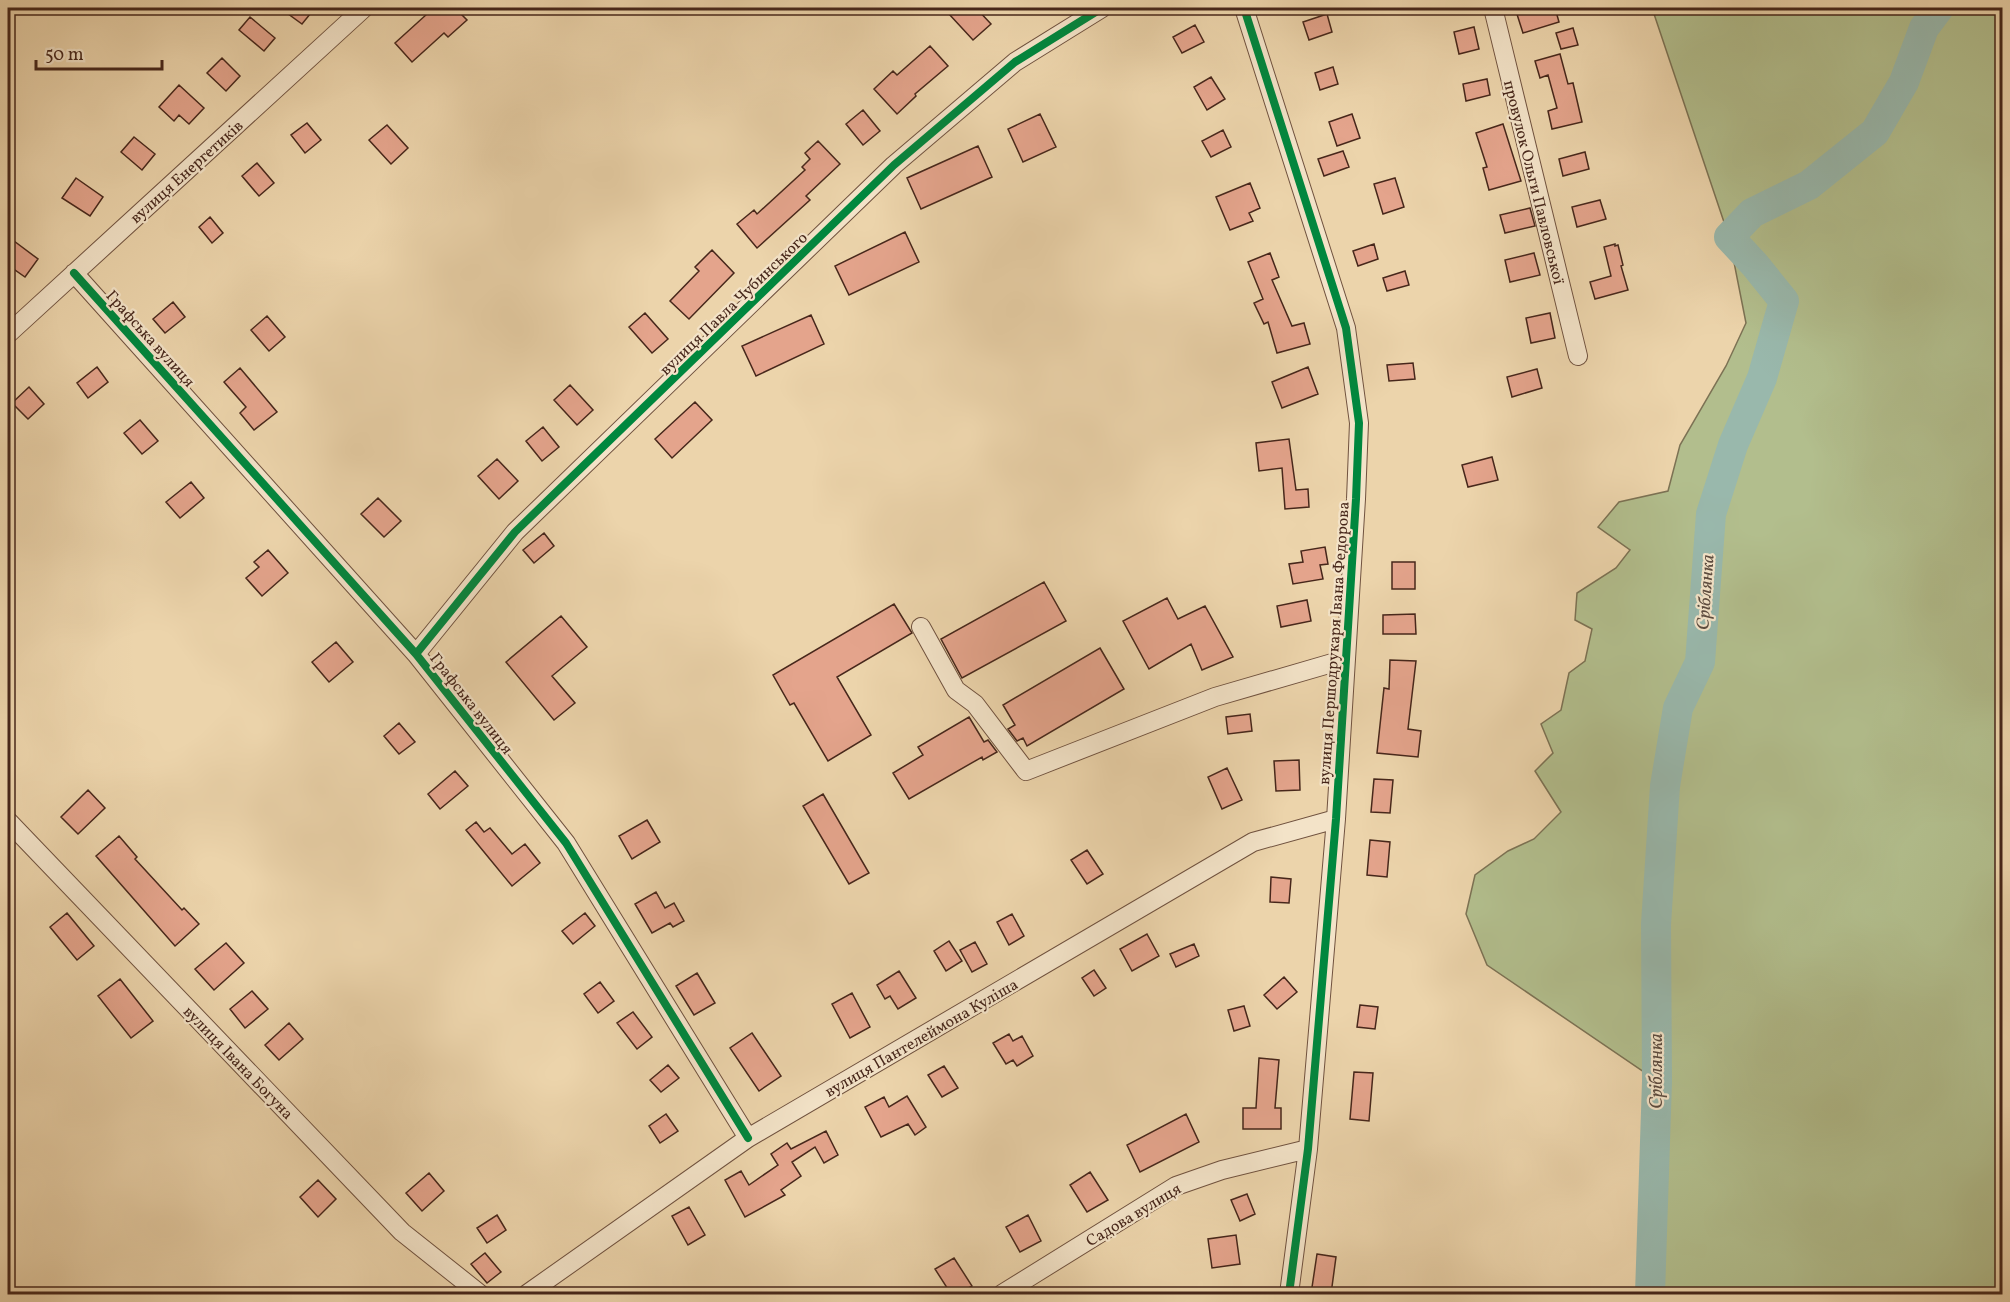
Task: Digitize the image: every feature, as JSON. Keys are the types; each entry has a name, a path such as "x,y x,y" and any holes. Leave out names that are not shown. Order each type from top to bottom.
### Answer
{"street":[{"name":"вулиця Енергетиків","path":"8,334 364,8"},
{"name":"вулиця Павла Чубинського","path":"416,654 515,532 894,165 1015,62 1102,8"},
{"name":"вулиця Першодрукаря Івана Федорова","path":"1244,8 1346,327 1359,423 1336,819 1308,1149 1289,1294"},
{"name":"провулок Ольги Павловської","path":"1493,8 1578,356"},
{"name":"Графська вулиця","path":"74,273 416,654 566,843 748,1138"},
{"path":"921,627 956,690 975,704 1026,771 1215,697 1346,659"},
{"name":"вулиця Пантелеймона Куліша","path":"527,1294 748,1138 1253,842 1336,819"},
{"name":"вулиця Івана Богуна","path":"8,821 402,1232 480,1294"},
{"name":"Садова вулиця","path":"1002,1294 1176,1186 1222,1170 1308,1149"}],"green space":[{"path":"1652,8 2002,8 2002,1294 1650,1294 1657,1081 1487,965 1466,914 1475,875 1508,851 1534,839 1561,812 1535,771 1553,753 1541,724 1561,710 1569,673 1585,661 1592,629 1575,620 1577,593 1616,568 1630,550 1598,527 1619,502 1668,491 1680,445 1726,366 1746,323 1729,237"}],"building":[{"path":"280,8 315,8 302,24"},
{"path":"422,8 455,8 467,20 448,37 444,33 412,62 395,43 427,14"},
{"path":"955,8 976,8 991,24 973,40 949,14"},
{"path":"1515,8 1555,8 1559,22 1523,33"},
{"path":"1327,14 1332,32 1309,40 1303,22"},
{"path":"250,17 275,38 264,51 239,30"},
{"path":"1195,25 1204,42 1182,53 1173,37"},
{"path":"1474,27 1479,49 1459,54 1454,32"},
{"path":"1573,28 1578,45 1561,49 1556,33"},
{"path":"930,46 948,66 915,94 916,96 897,114 874,89 893,71 897,75"},
{"path":"1560,54 1568,84 1573,83 1582,122 1552,129 1548,111 1557,108 1548,75 1540,78 1535,61"},
{"path":"222,58 240,76 226,91 207,73"},
{"path":"1333,67 1338,84 1320,90 1315,73"},
{"path":"1211,77 1225,99 1207,110 1194,87"},
{"path":"1487,79 1490,95 1466,101 1463,84"},
{"path":"179,85 204,108 189,124 179,115 174,121 159,107"},
{"path":"863,110 880,131 863,145 846,124"},
{"path":"1040,114 1056,147 1023,162 1008,129"},
{"path":"1352,114 1360,138 1337,146 1329,122"},
{"path":"307,123 321,140 305,153 291,135"},
{"path":"1503,124 1521,181 1489,190 1483,168 1487,167 1476,133"},
{"path":"387,125 408,148 391,164 369,140"},
{"path":"1223,130 1231,147 1211,157 1202,141"},
{"path":"134,137 155,154 142,170 121,152"},
{"path":"818,141 840,164 806,196 810,200 757,248 737,224 754,210 757,214 805,170 802,167 810,159 805,153"},
{"path":"978,146 992,177 921,209 907,178"},
{"path":"1343,151 1349,167 1324,176 1318,159"},
{"path":"1585,152 1589,169 1563,176 1559,159"},
{"path":"257,163 274,183 259,196 242,176"},
{"path":"76,178 103,197 90,216 62,198"},
{"path":"1395,178 1404,207 1383,214 1374,184"},
{"path":"1250,183 1260,208 1249,213 1253,221 1230,230 1216,197"},
{"path":"1600,200 1606,219 1577,227 1572,207"},
{"path":"1530,208 1535,226 1505,233 1500,215"},
{"path":"210,217 223,233 212,243 199,227"},
{"path":"905,232 919,262 849,295 835,266"},
{"path":"14,241 38,259 25,277 8,265 8,250"},
{"path":"1374,244 1378,259 1358,266 1353,251"},
{"path":"1615,244 1615,246 1618,245 1628,290 1595,299 1590,282 1611,276 1604,247"},
{"path":"712,250 734,273 689,319 670,301 699,271 695,267"},
{"path":"1270,253 1279,277 1272,280 1292,326 1304,323 1310,344 1277,353 1268,322 1264,324 1254,303 1263,299 1248,262"},
{"path":"1534,253 1540,275 1510,282 1505,260"},
{"path":"1405,271 1409,285 1387,291 1383,278"},
{"path":"173,302 185,317 165,333 153,319"},
{"path":"645,313 668,339 652,353 629,327"},
{"path":"1550,313 1555,338 1531,343 1526,318"},
{"path":"811,315 824,344 756,376 742,346"},
{"path":"267,316 285,337 269,351 251,330"},
{"path":"1413,363 1415,379 1389,381 1387,365"},
{"path":"97,367 108,382 88,398 77,383"},
{"path":"1308,367 1318,394 1282,408 1272,382"},
{"path":"240,368 277,412 254,430 240,413 246,407 224,382"},
{"path":"1537,369 1542,388 1512,397 1507,377"},
{"path":"570,385 593,410 577,425 554,400"},
{"path":"29,387 44,404 28,419 12,403"},
{"path":"695,402 712,420 672,458 655,439"},
{"path":"140,420 158,441 142,454 124,433"},
{"path":"543,427 559,447 542,461 526,441"},
{"path":"1289,439 1296,490 1308,489 1309,507 1285,509 1282,468 1259,471 1256,443"},
{"path":"1492,457 1498,480 1468,487 1462,465"},
{"path":"497,459 518,481 499,499 478,476"},
{"path":"191,482 204,498 180,518 166,502"},
{"path":"378,498 401,521 384,537 361,514"},
{"path":"544,533 554,546 534,563 523,550"},
{"path":"1325,547 1328,564 1320,565 1323,579 1293,584 1289,564 1303,562 1301,551"},
{"path":"268,550 288,573 262,596 246,578 259,567 254,562"},
{"path":"1392,562 1415,562 1415,589 1392,589"},
{"path":"1044,582 1066,621 962,678 941,639"},
{"path":"1167,598 1178,619 1205,606 1233,657 1202,670 1191,644 1149,669 1123,621"},
{"path":"1307,600 1311,621 1281,627 1277,606"},
{"path":"894,604 912,633 837,677 871,735 828,761 794,703 790,705 773,675"},
{"path":"1415,614 1416,634 1383,634 1383,615"},
{"path":"561,616 587,647 552,676 575,703 554,720 506,662"},
{"path":"336,642 353,662 329,682 312,662"},
{"path":"1100,648 1124,689 1027,746 1023,738 1017,741 1008,729 1015,725 1003,705"},
{"path":"1390,660 1416,661 1408,729 1421,731 1418,757 1377,753 1384,688 1389,689"},
{"path":"1250,714 1252,731 1228,734 1226,717"},
{"path":"969,717 984,742 988,740 997,752 983,760 982,757 909,799 893,773 923,755 918,747"},
{"path":"399,723 415,742 399,754 384,736"},
{"path":"1299,760 1300,790 1276,791 1274,761"},
{"path":"1227,768 1242,800 1222,809 1208,777"},
{"path":"455,771 468,786 440,809 428,794"},
{"path":"1374,779 1393,780 1390,813 1371,812"},
{"path":"88,790 105,808 78,834 61,817"},
{"path":"823,794 869,873 849,884 803,806"},
{"path":"647,820 660,842 632,859 619,836"},
{"path":"476,822 484,832 490,828 512,854 525,844 540,863 512,886 466,830"},
{"path":"119,836 137,857 135,859 182,910 184,908 199,924 175,946 96,856"},
{"path":"1370,840 1390,842 1387,877 1367,875"},
{"path":"1087,850 1103,874 1087,884 1071,860"},
{"path":"1271,877 1291,879 1289,903 1270,902"},
{"path":"656,892 665,908 674,903 684,921 673,927 670,923 652,933 635,904"},
{"path":"67,913 94,946 77,960 50,927"},
{"path":"585,913 595,926 573,944 562,931"},
{"path":"1012,914 1024,936 1009,945 997,922"},
{"path":"1147,934 1159,956 1132,971 1120,949"},
{"path":"949,941 962,961 946,971 934,951"},
{"path":"975,942 987,964 972,972 960,950"},
{"path":"226,943 244,963 214,990 195,969"},
{"path":"1194,944 1199,956 1176,967 1170,954"},
{"path":"1094,970 1106,988 1094,996 1082,978"},
{"path":"899,971 916,998 898,1009 890,996 885,999 877,985"},
{"path":"697,973 715,1003 694,1015 676,986"},
{"path":"1284,977 1297,992 1277,1009 1264,995"},
{"path":"120,979 153,1021 131,1038 98,996"},
{"path":"600,982 614,1001 598,1013 584,994"},
{"path":"252,991 268,1009 245,1028 230,1009"},
{"path":"852,993 870,1027 850,1038 832,1004"},
{"path":"1360,1005 1378,1007 1375,1029 1357,1027"},
{"path":"1244,1006 1250,1026 1234,1031 1228,1010"},
{"path":"633,1012 652,1037 637,1049 617,1023"},
{"path":"289,1023 303,1039 279,1060 265,1045"},
{"path":"752,1033 781,1076 759,1091 730,1048"},
{"path":"1009,1034 1013,1041 1022,1036 1033,1056 1017,1066 1013,1060 1006,1064 993,1043"},
{"path":"1259,1058 1279,1060 1275,1108 1281,1108 1281,1129 1243,1129 1243,1108 1256,1108"},
{"path":"668,1065 679,1078 661,1092 650,1080"},
{"path":"944,1066 958,1088 942,1097 928,1075"},
{"path":"1354,1072 1373,1073 1369,1121 1350,1119"},
{"path":"907,1096 926,1127 915,1135 908,1124 881,1137 865,1107 884,1097 889,1107"},
{"path":"666,1114 678,1131 660,1143 649,1126"},
{"path":"1186,1114 1199,1142 1140,1172 1127,1145"},
{"path":"826,1131 838,1155 824,1163 815,1147 792,1162 801,1176 781,1190 785,1195 745,1217 725,1180 741,1171 749,1185 778,1165 771,1154 787,1143 791,1149"},
{"path":"1090,1172 1108,1200 1087,1212 1070,1185"},
{"path":"429,1173 444,1191 422,1211 406,1193"},
{"path":"318,1180 336,1199 318,1217 300,1197"},
{"path":"1247,1194 1255,1214 1240,1221 1231,1200"},
{"path":"689,1207 705,1235 688,1245 672,1216"},
{"path":"497,1215 506,1230 487,1243 477,1228"},
{"path":"1028,1215 1041,1241 1020,1252 1006,1227"},
{"path":"1236,1235 1240,1264 1212,1268 1208,1239"},
{"path":"485,1253 501,1272 487,1283 471,1264"},
{"path":"1317,1254 1336,1257 1331,1294 1311,1294"},
{"path":"954,1258 972,1286 958,1294 951,1294 935,1269"}],"waterway":[{"name":"Сріблянка","path":"1650,1294 1657,1081 1656,924 1665,786 1678,708 1700,662 1711,514 1733,445 1762,378 1784,301 1729,237 1752,213 1809,185 1875,132 1904,82 1924,28 1939,8"}],"cycle path":[{"path":"416,654 515,532 894,165 1015,62 1102,8"},
{"path":"1244,8 1346,328 1359,423 1336,819 1308,1149 1289,1294"},
{"path":"74,273 416,654 566,843 748,1138"}]}
